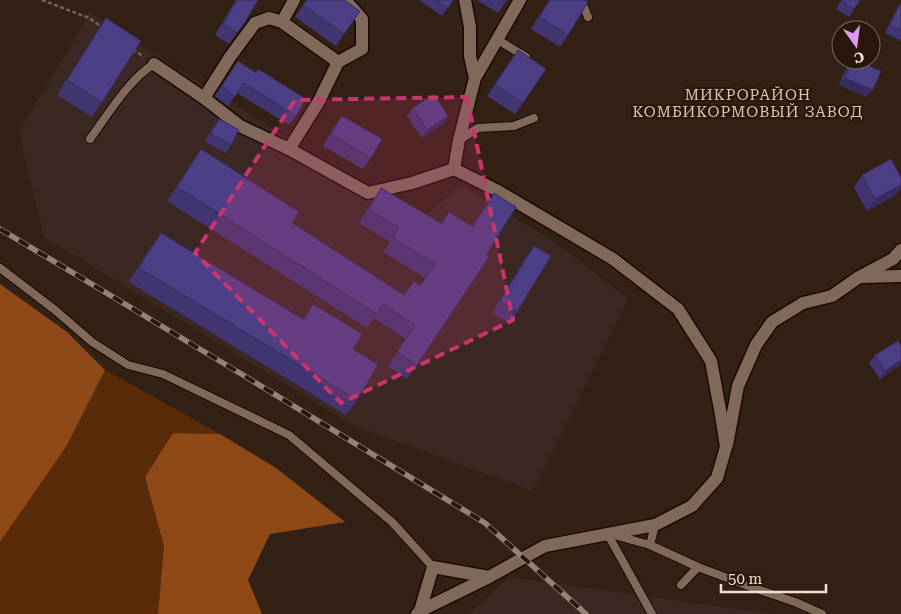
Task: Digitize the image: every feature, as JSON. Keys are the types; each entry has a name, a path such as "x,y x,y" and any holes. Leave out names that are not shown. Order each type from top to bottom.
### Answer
{"street":[{"path":"282,22 294,0"},
{"path":"289,149 319,101 338,62 362,49 362,19 344,0"},
{"path":"465,0 470,28 470,56 475,78"},
{"path":"454,169 459,140 475,78 520,0"},
{"path":"204,98 230,57 255,23 269,18 282,22 338,62"},
{"path":"154,64 204,98 240,126 289,149 368,193 454,169 496,190 613,259 678,309 711,361 722,415 726,447"},
{"path":"419,613 545,546 655,525 692,506 717,478 726,447 738,386 756,345 772,322 803,303 832,296 859,277 892,259 901,250"},
{"path":"859,277 901,276"},
{"path":"419,613 432,567 489,577"}],"lane":[{"path":"575,0 584,7 588,18"},
{"path":"498,40 530,59"},
{"path":"90,139 116,101 144,70 154,64"},
{"path":"459,140 478,128 514,126 534,118"},
{"path":"0,268 55,310 92,342 128,366 163,374 289,435 392,522 432,567"},
{"path":"650,545 655,525"},
{"path":"607,533 650,545 698,567 795,602 822,614"},
{"path":"607,533 652,614"},
{"path":"682,585 698,567"}],"path":[{"path":"42,0 89,18 104,28"},
{"path":"126,44 154,64"}],"highlighted area":[{"path":"467,97 513,320 341,403 195,253 295,100"}],"shaded area":[{"path":"90,13 419,221 461,185 558,244 628,299 533,491 354,426 44,237 19,131"},
{"path":"0,284 67,332 105,370 66,447 0,542"},
{"path":"105,370 220,434 173,433 145,477 164,546 158,614 0,614 0,542 66,447"},
{"path":"173,433 220,434 276,468 345,522 270,534 248,580 262,614 158,614 164,546 145,477"},
{"path":"509,577 772,614 469,614"}],"building":[{"path":"237,0 258,0 237,33 223,24"},
{"path":"307,0 344,0 360,11 344,34 303,5"},
{"path":"436,0 453,0 448,8"},
{"path":"550,0 585,0 588,2 568,35 539,17"},
{"path":"842,0 860,0 854,9"},
{"path":"901,4 901,30 890,25"},
{"path":"106,18 141,41 102,102 67,80"},
{"path":"518,50 546,69 523,103 495,84"},
{"path":"238,61 256,73 258,69 306,99 296,116 244,83 235,97 222,86"},
{"path":"848,70 881,71 873,90 845,78"},
{"path":"434,94 448,116 427,130 413,108"},
{"path":"342,116 382,139 371,158 331,134"},
{"path":"219,119 239,130 231,145 211,134"},
{"path":"201,149 299,212 292,223 404,295 414,281 420,286 435,264 393,238 399,228 369,209 381,188 442,224 449,212 473,227 494,193 516,207 486,255 489,257 417,365 397,352 415,325 383,304 377,314 177,187"},
{"path":"891,159 901,178 901,185 875,199 862,175"},
{"path":"161,233 304,320 313,304 362,334 353,349 378,365 357,400 139,268"},
{"path":"534,246 551,256 517,312 500,301"},
{"path":"898,341 901,346 901,360 885,371 875,355"}],"railway":[{"path":"0,229 485,523 586,614"}],"district":[{"name":"МИКРОРАЙОН КОМБИКОРМОВЫЙ ЗАВОД","path":"748,104"}]}
